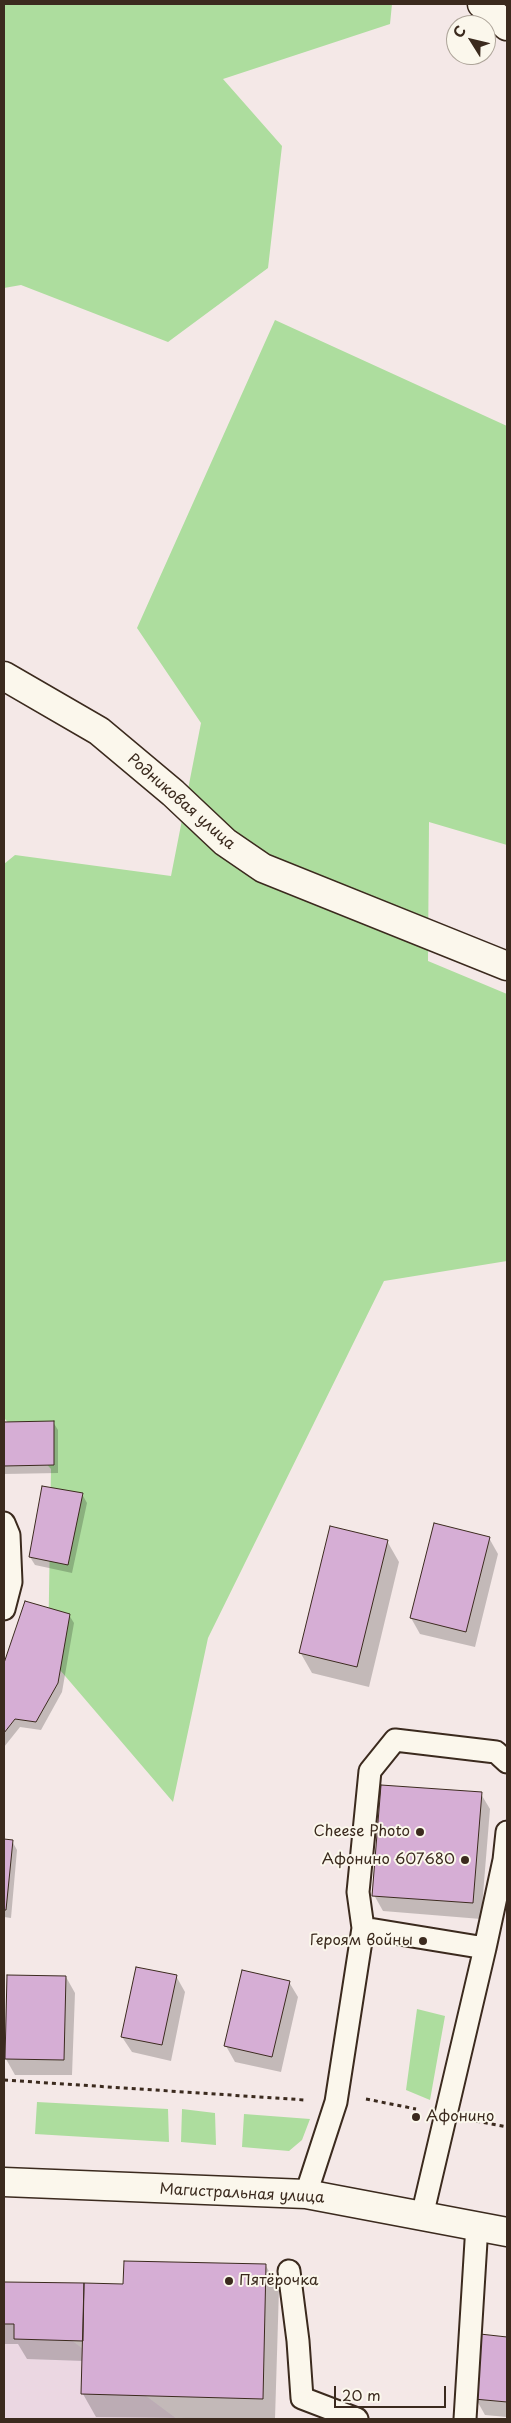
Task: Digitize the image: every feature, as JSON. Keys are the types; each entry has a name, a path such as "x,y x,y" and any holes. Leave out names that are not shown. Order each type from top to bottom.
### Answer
{"street":[{"path":"482,4 507,26"},
{"name":"Родниковая улица","path":"4,676 99,731 173,793 225,842 262,868 507,966"},
{"name":"Магистральная улица","path":"4,2182 306,2194 507,2232"}],"lane":[{"path":"4,1523 9,1535 10,1582 4,1609"},
{"path":"306,2194 336,2102 363,1928 358,1892 370,1771 396,1740 496,1752 507,1762"},
{"path":"422,2216 485,1948 504,1860 507,1832"},
{"path":"363,1928 485,1948"},
{"path":"465,2419 477,2225"},
{"path":"289,2271 298,2341 302,2398 357,2419"}],"path":[{"path":"4,2080 336,2102 361,2098 446,2115"}],"shaded area":[{"path":"4,2290 177,2419 4,2419"}],"green space":[{"path":"4,4 392,4 390,24 223,79 282,146 268,268 168,342 21,285 4,288"},
{"path":"275,320 507,426 507,845 429,822 428,961 507,994 507,1261 384,1281 208,1638 173,1802 48,1656 51,1469 4,1418 4,864 15,855 171,876 201,723 137,628"},
{"path":"417,2009 445,2016 430,2100 406,2090"},
{"path":"37,2102 168,2109 169,2142 35,2134"},
{"path":"182,2109 215,2113 216,2145 181,2142"},
{"path":"244,2114 310,2119 302,2140 289,2151 242,2147"}],"building":[{"path":"54,1421 54,1465 4,1466 4,1422"},
{"path":"42,1486 83,1493 68,1565 29,1557"},
{"path":"434,1523 490,1537 466,1632 410,1618"},
{"path":"330,1526 388,1540 357,1667 299,1653"},
{"path":"25,1601 70,1614 58,1683 36,1722 15,1719 4,1733 4,1663"},
{"path":"381,1785 482,1792 473,1903 372,1896"},
{"path":"4,1839 13,1840 6,1910 4,1910"},
{"path":"136,1967 177,1975 162,2045 121,2037"},
{"path":"242,1970 290,1981 272,2057 224,2046"},
{"path":"7,1975 66,1976 64,2060 5,2059"},
{"path":"124,2261 266,2264 263,2399 81,2394 84,2283 123,2284"},
{"path":"4,2282 84,2283 83,2341 14,2339 14,2324 4,2324"},
{"path":"480,2334 507,2337 507,2402 474,2399"}],"place":[{"name":"Cheese Photo","path":"420,1832"},
{"name":"Афонино 607680","path":"465,1860"},
{"name":"Героям войны","path":"423,1941"},
{"name":"Афонино","path":"416,2117"},
{"name":"Пятёрочка","path":"229,2281"}]}
